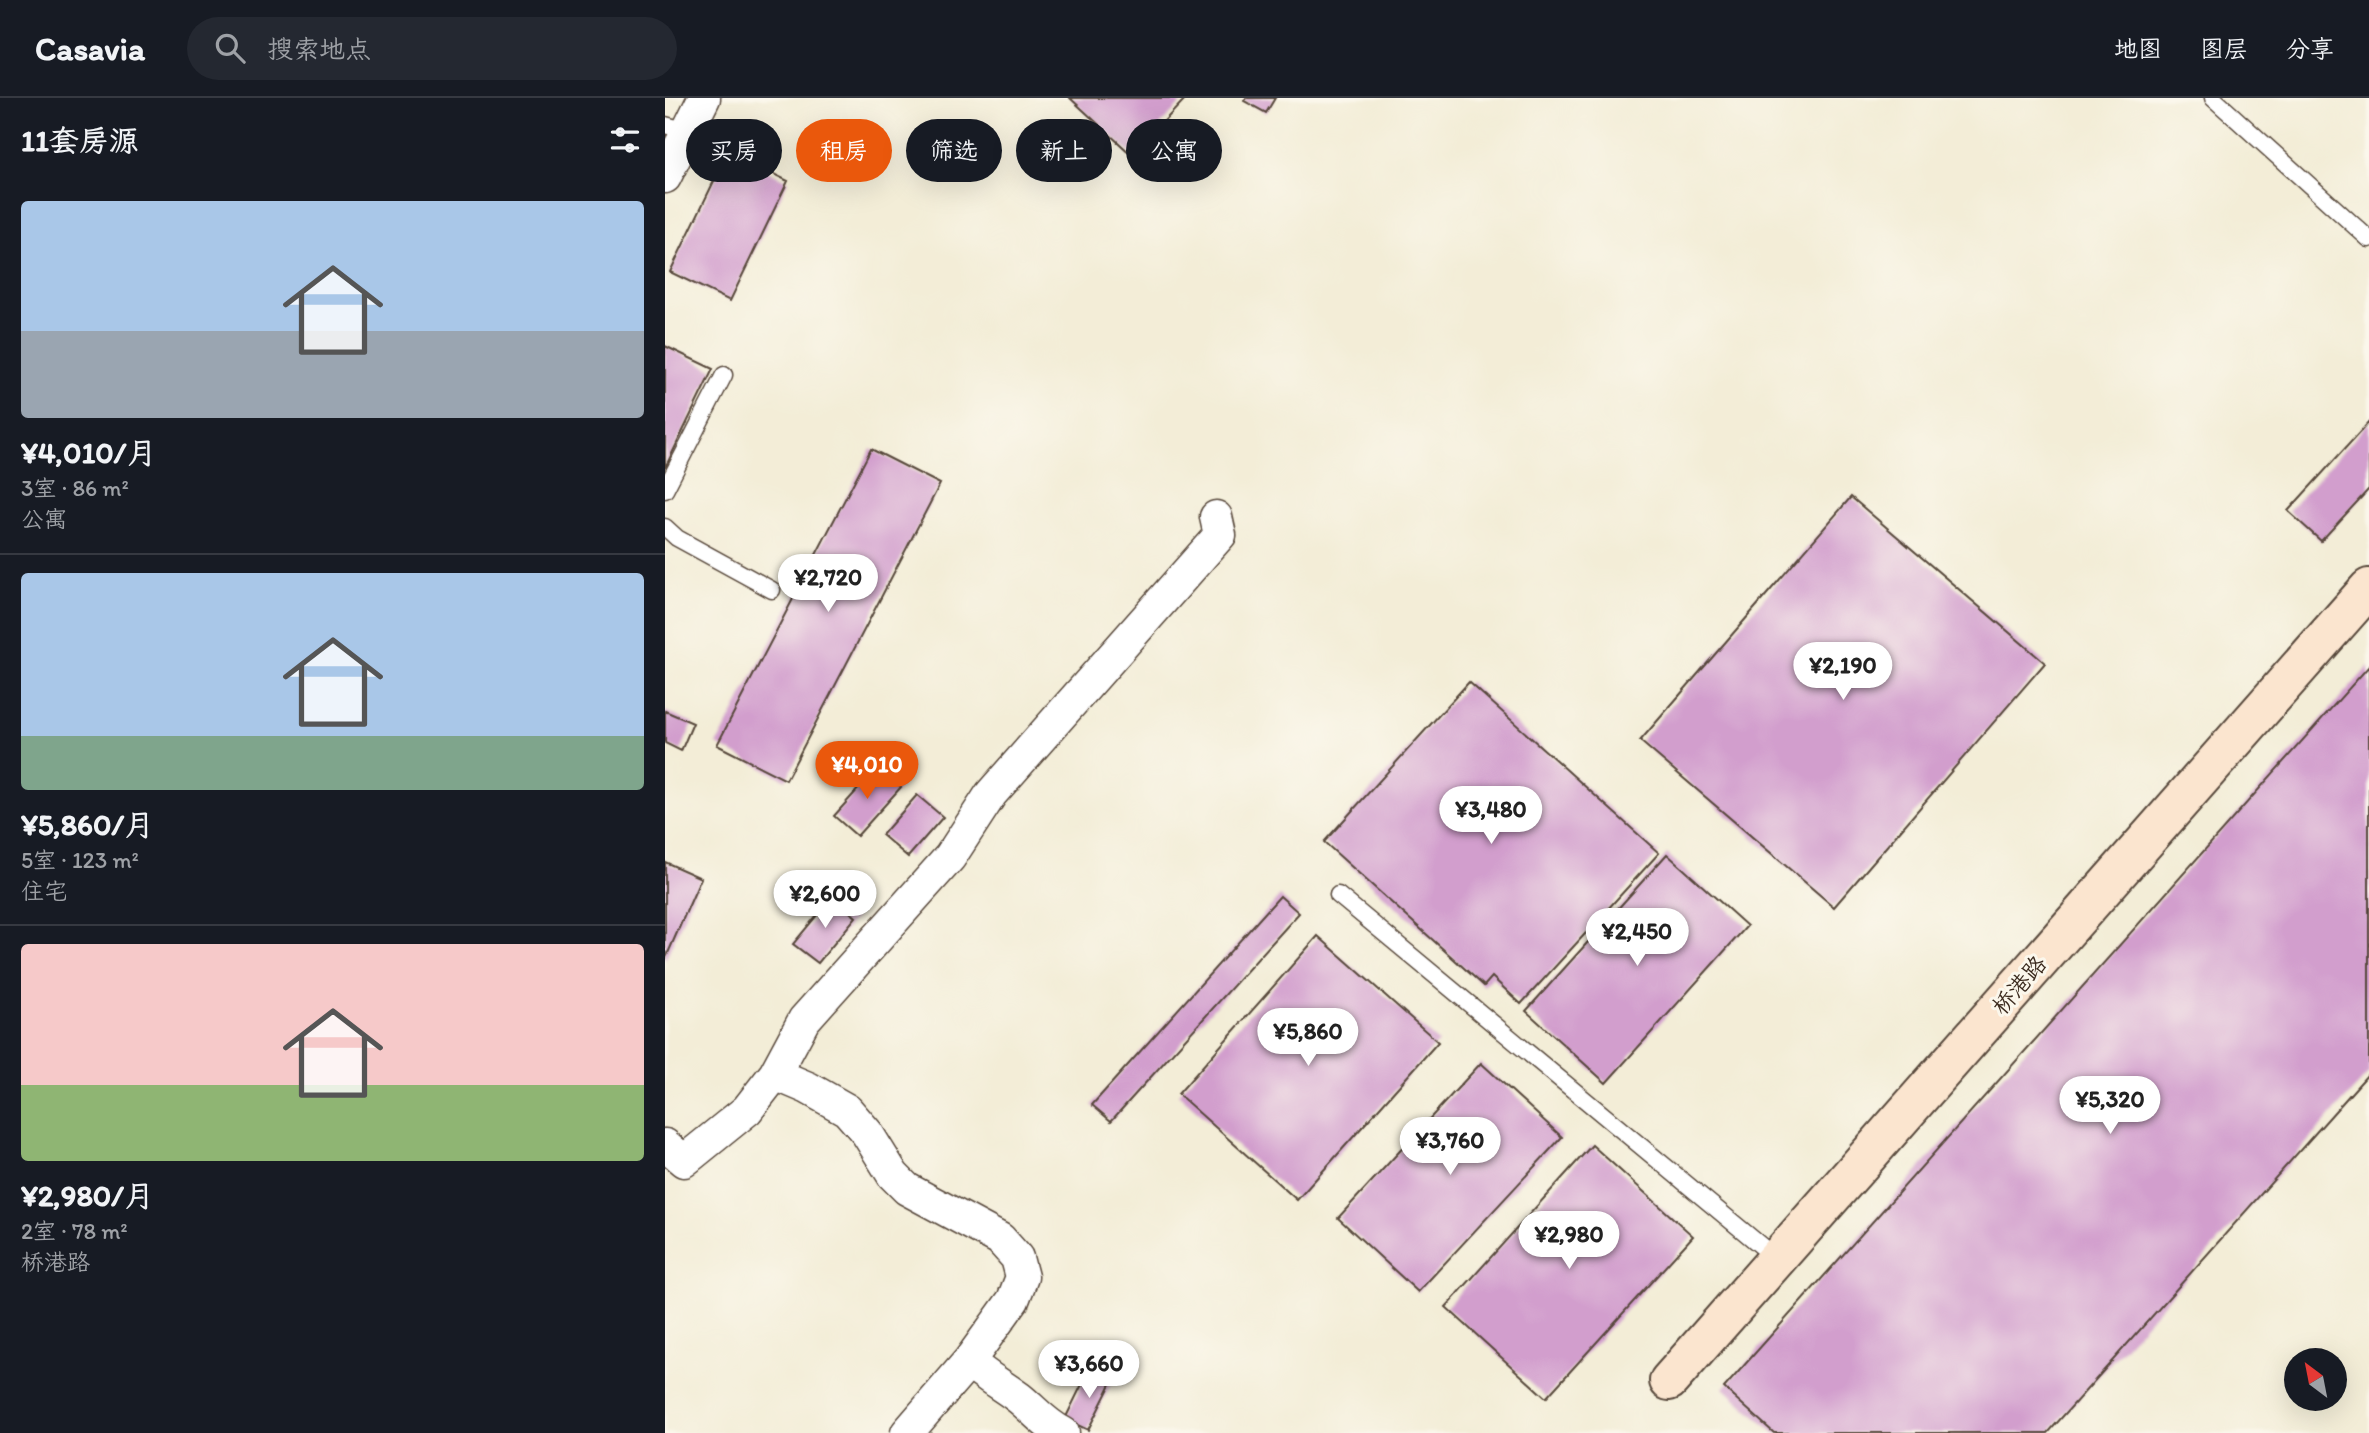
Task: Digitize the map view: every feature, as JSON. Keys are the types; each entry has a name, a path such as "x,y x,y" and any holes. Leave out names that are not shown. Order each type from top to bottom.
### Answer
{"street":[{"path":"665,177 676,128 704,98"},
{"path":"665,1145 684,1161 747,1110 775,1074 804,1020 950,858 991,794 1220,535 1216,517"},
{"name":"桥港路","path":"1669,1381 2369,588"},
{"path":"775,1074 808,1088 847,1110 867,1133 893,1175 907,1189 1000,1239 1017,1258 1022,1277 1013,1300 969,1360 907,1433"},
{"path":"969,1360 983,1374 1018,1397 1053,1429 1063,1433"}],"lane":[{"path":"2213,98 2369,239"},
{"path":"665,490 723,375"},
{"path":"665,527 677,538 772,590"},
{"path":"1338,895 1777,1259"}],"building":[{"path":"1070,98 1186,98 1166,119 1126,119 1126,149 1112,137 1112,119 1093,119"},
{"path":"1246,98 1275,98 1266,113 1244,101"},
{"path":"782,178 788,181 730,301 670,272 714,182 782,182"},
{"path":"665,346 713,369 665,468"},
{"path":"2369,422 2369,489 2321,541 2288,511"},
{"path":"871,449 940,484 786,780 717,745"},
{"path":"1851,497 2045,663 1834,907 1640,741"},
{"path":"2369,666 2369,1073 2048,1433 1774,1433 1724,1388"},
{"path":"1469,682 1659,853 1521,1004 1492,977 1484,986 1324,842"},
{"path":"665,711 693,723 681,751 665,743"},
{"path":"878,767 901,787 857,836 834,816"},
{"path":"917,795 943,817 908,857 882,835"},
{"path":"1667,854 1747,926 1606,1083 1526,1011"},
{"path":"665,862 701,878 665,960"},
{"path":"1280,896 1299,913 1111,1121 1092,1105"},
{"path":"832,897 856,917 818,963 793,944"},
{"path":"1318,936 1438,1042 1297,1200 1178,1094"},
{"path":"1481,1063 1562,1137 1418,1292 1338,1218"},
{"path":"1592,1145 1693,1236 1546,1398 1446,1307"},
{"path":"1089,1370 1112,1382 1088,1430 1065,1419"}]}
